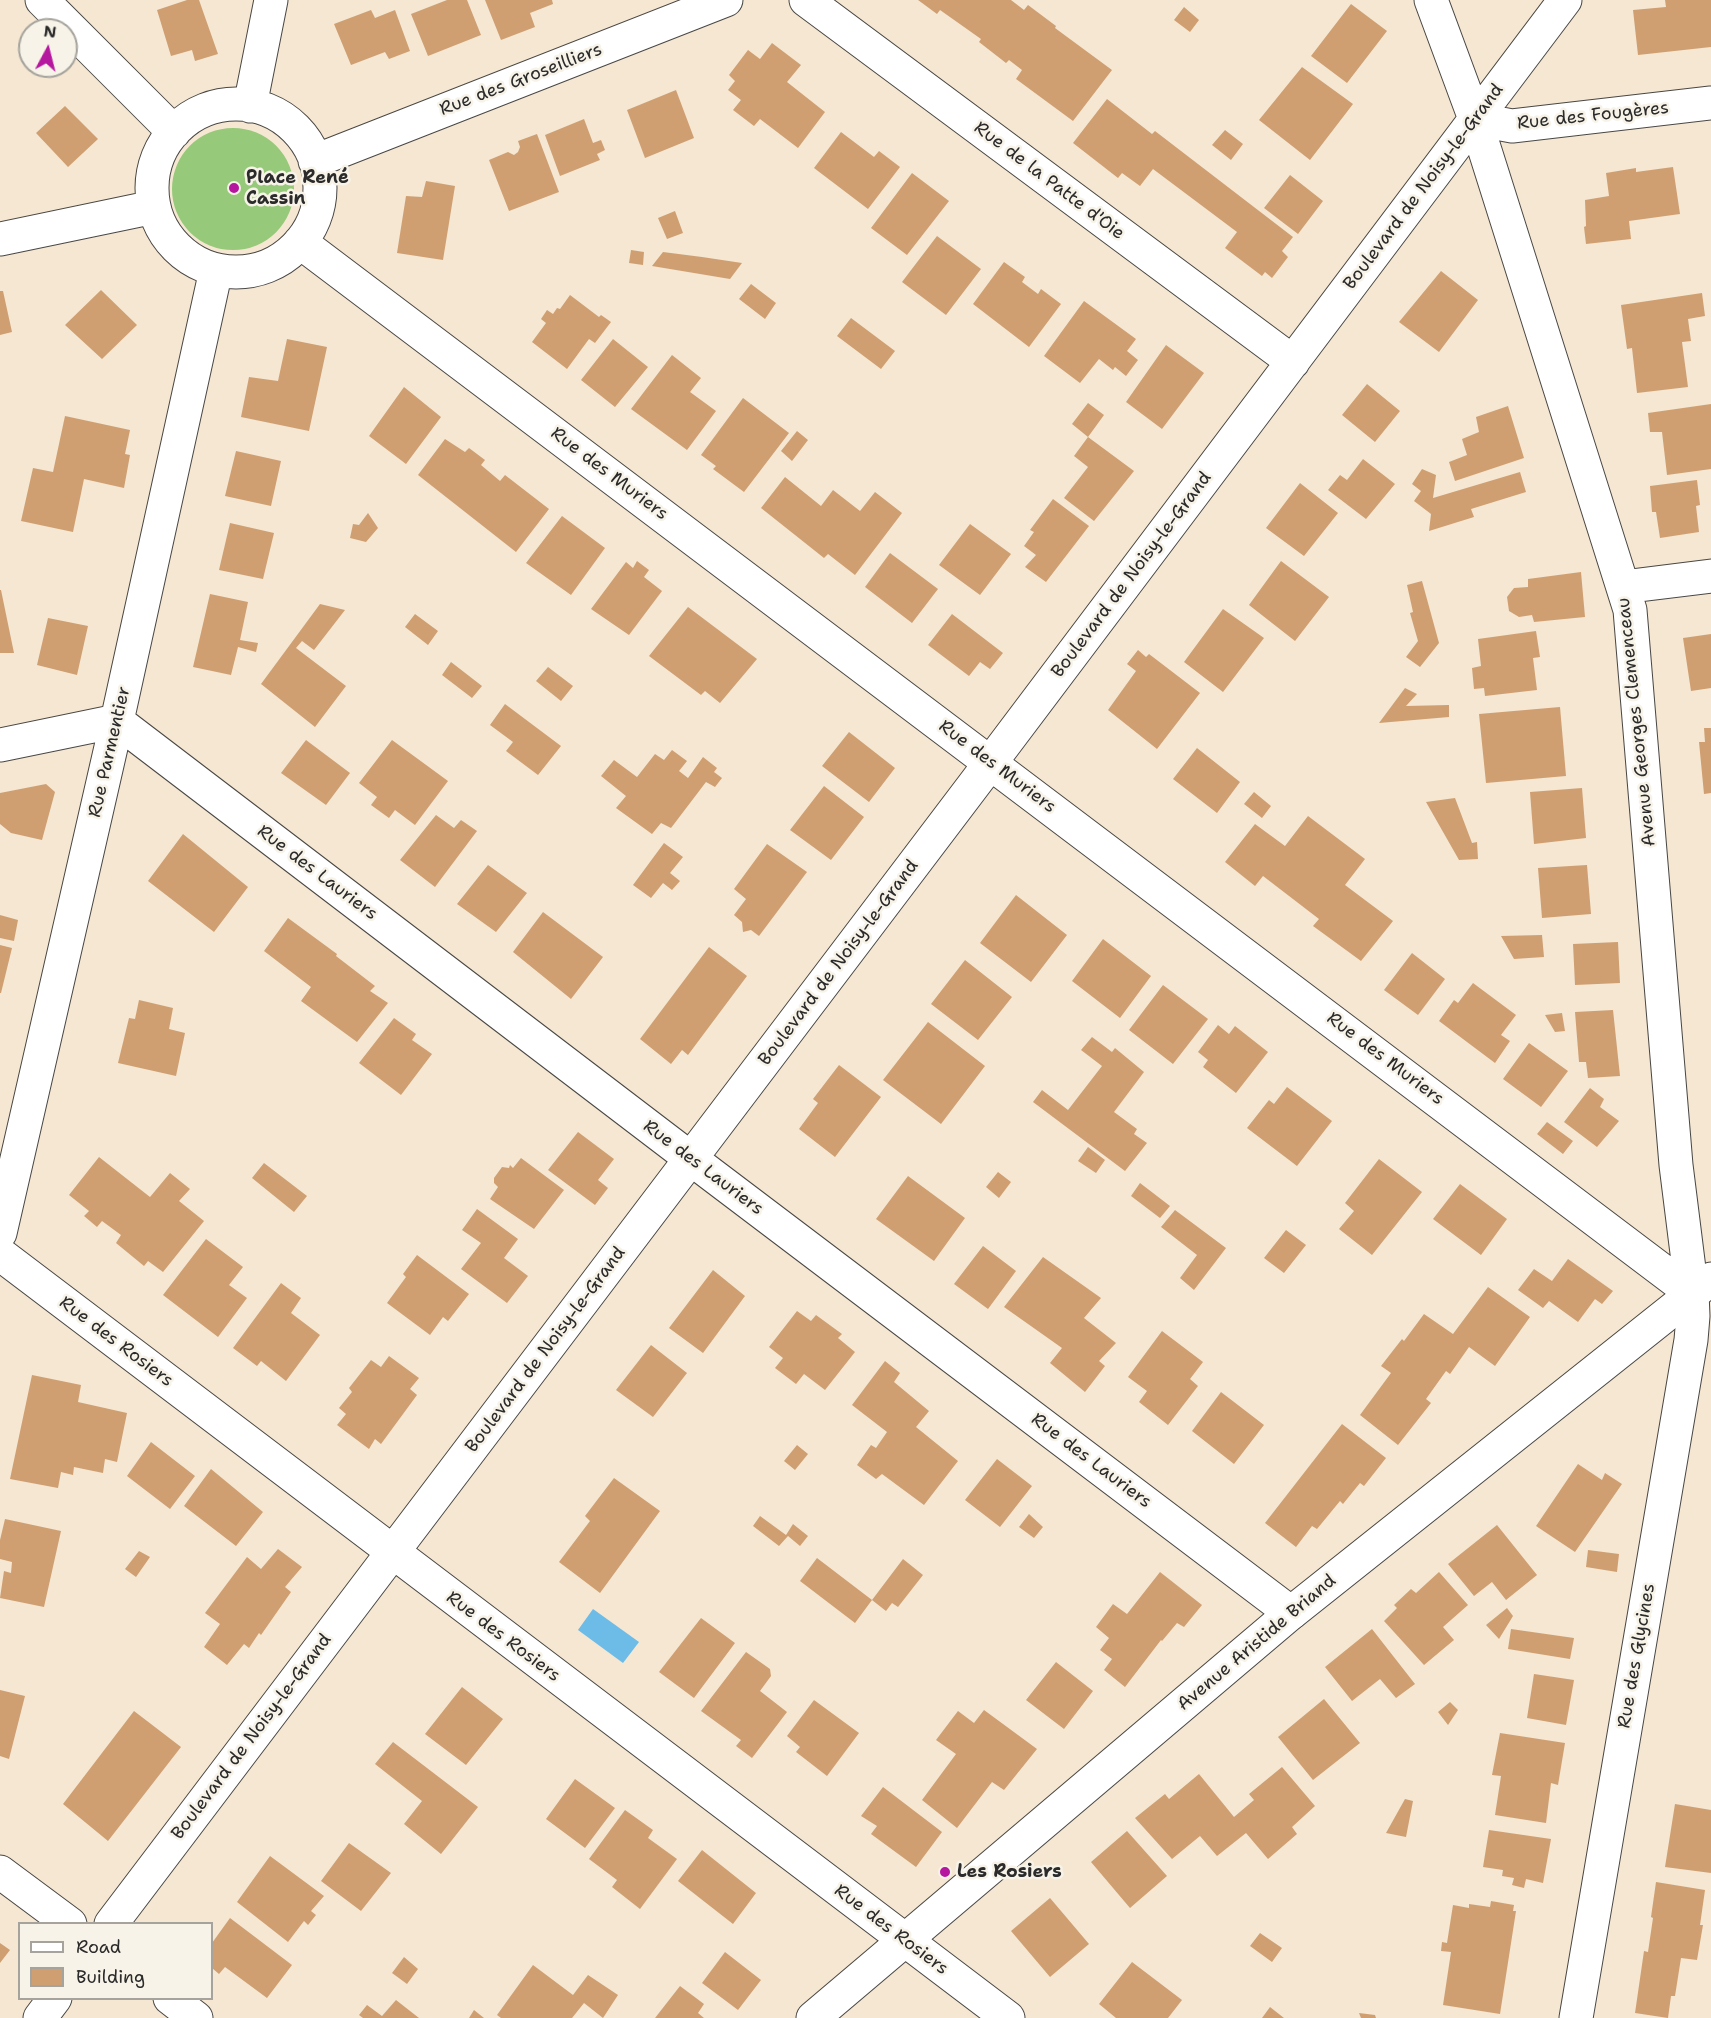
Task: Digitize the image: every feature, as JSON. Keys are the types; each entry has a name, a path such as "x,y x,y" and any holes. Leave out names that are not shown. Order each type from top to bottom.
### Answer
{"street":[{"path":"42,0 174,132"},
{"path":"250,106 271,0"},
{"name":"Rue des Groseilliers","path":"315,161 726,0"},
{"name":"Rue de la Patte d'Oie","path":"806,0 1293,362"},
{"name":"Avenue Georges Clemenceau","path":"1431,0 1475,119 1630,610 1676,1165 1702,1286"},
{"name":"Boulevard de Noisy-le-Grand","path":"112,1922 691,1159 1565,0"},
{"name":"Rue des Fougères","path":"1475,119 1512,126 1711,103"},
{"path":"222,106 250,106 271,112 290,124 305,141 315,161 320,185 317,209 308,232 284,257 262,268 240,272 216,270 194,261 176,247 162,229 152,194 154,167 159,154 174,132 196,115 222,106"},
{"path":"0,238 154,207"},
{"name":"Rue des Muriers","path":"300,242 991,762 1702,1286"},
{"name":"Rue Parmentier","path":"0,1233 117,721 216,270"},
{"path":"1623,587 1711,576"},
{"path":"0,745 117,721"},
{"name":"Rue des Lauriers","path":"117,721 1290,1613"},
{"name":"Rue des Rosiers","path":"0,1254 1008,2018"},
{"name":"Avenue Aristide Briand","path":"813,2018 1290,1613 1702,1286"},
{"name":"Rue des Glycines","path":"1576,2018 1689,1351 1693,1316 1702,1286"},
{"path":"0,1872 69,1922"},
{"path":"40,2018 54,2000"},
{"path":"173,2000 196,2018"}],"green space":[{"path":"233,128 257,132 276,146 290,165 294,189 290,213 276,232 257,246 233,250 209,246 190,232 176,213 172,189 176,165 190,146 209,132"}],"water":[{"path":"593,1609 639,1642 623,1663 578,1630"}],"building":[{"path":"187,0 199,0 218,54 195,61 192,50 171,56 157,10"},
{"path":"447,0 467,0 481,35 428,56 411,14"},
{"path":"485,0 552,0 553,4 530,13 535,27 501,40"},
{"path":"918,0 1011,0 1024,10 1028,5 1112,70 1073,121 1016,79 1022,70 1009,60 1006,63 979,42 981,39 940,10 937,14"},
{"path":"1665,0 1711,0 1711,47 1638,55 1633,10 1666,7"},
{"path":"1351,4 1387,31 1347,83 1311,56"},
{"path":"1184,7 1199,20 1190,32 1174,20"},
{"path":"371,10 375,18 395,10 410,51 389,59 385,52 351,65 334,24"},
{"path":"772,43 801,65 787,82 825,112 798,148 760,119 754,126 733,110 741,100 728,90 735,81 729,75 748,50 760,59"},
{"path":"1302,67 1353,104 1310,160 1259,120"},
{"path":"676,90 694,138 645,158 627,110"},
{"path":"1107,99 1152,134 1155,131 1293,237 1282,251 1288,257 1272,278 1265,272 1262,276 1225,248 1237,232 1153,169 1140,186 1122,173 1118,178 1073,143"},
{"path":"65,106 98,139 68,167 36,133"},
{"path":"584,119 593,143 601,140 605,150 597,154 600,160 560,176 545,135"},
{"path":"1225,130 1243,144 1231,160 1212,145"},
{"path":"841,132 874,157 879,151 900,167 868,209 814,168"},
{"path":"537,134 559,192 509,211 489,160 508,152 514,155 520,147 518,141"},
{"path":"1673,167 1680,214 1629,221 1631,239 1586,244 1585,200 1609,196 1606,173 1636,168 1636,172"},
{"path":"912,173 949,201 907,255 871,228"},
{"path":"1290,175 1323,201 1298,234 1264,208"},
{"path":"426,181 455,186 443,260 397,253 406,196 422,197"},
{"path":"675,211 683,233 667,239 658,218"},
{"path":"937,236 981,269 946,315 902,282"},
{"path":"631,250 644,252 643,265 629,263"},
{"path":"663,252 742,263 730,279 652,266"},
{"path":"1004,262 1025,277 1022,282 1038,294 1041,289 1061,304 1029,347 973,304"},
{"path":"1441,271 1478,300 1439,352 1399,322"},
{"path":"751,284 776,303 765,319 739,299"},
{"path":"101,290 137,325 102,359 65,325"},
{"path":"0,291 3,291 12,332 0,335"},
{"path":"1702,293 1705,316 1688,319 1691,341 1682,342 1688,387 1637,393 1632,348 1627,349 1621,305"},
{"path":"570,295 599,317 601,315 611,322 595,343 589,339 567,369 532,342 546,323 541,319 547,310 553,314 557,308 560,309"},
{"path":"1084,301 1136,339 1127,351 1138,360 1126,376 1115,367 1113,370 1099,359 1080,383 1044,356"},
{"path":"851,318 895,351 881,369 837,336"},
{"path":"287,339 327,347 309,431 241,417 249,377 278,381"},
{"path":"613,339 648,367 615,407 581,380"},
{"path":"1166,345 1204,373 1162,429 1126,402"},
{"path":"672,355 701,378 690,392 716,411 687,450 631,409"},
{"path":"1367,384 1400,411 1375,442 1342,415"},
{"path":"404,387 441,417 406,464 369,436"},
{"path":"743,398 789,433 744,492 713,469 716,466 701,455"},
{"path":"1088,403 1104,415 1088,437 1072,424"},
{"path":"1711,404 1711,469 1667,475 1662,432 1650,432 1648,413"},
{"path":"1508,406 1524,458 1455,481 1449,462 1467,455 1462,439 1479,432 1476,417"},
{"path":"65,416 130,430 125,454 130,455 124,488 84,479 73,532 21,521 33,468 53,472"},
{"path":"797,431 808,440 792,461 781,451"},
{"path":"1088,437 1134,471 1094,521 1064,498 1088,467 1074,456"},
{"path":"445,439 465,452 469,448 485,460 481,465 500,481 505,475 549,509 516,552 418,475"},
{"path":"236,451 281,461 271,506 225,496"},
{"path":"1363,459 1395,484 1366,519 1328,490 1340,475 1347,480"},
{"path":"1422,469 1436,475 1433,498 1520,472 1526,492 1471,509 1474,517 1429,531 1431,514 1414,501 1421,491 1412,484"},
{"path":"785,477 821,506 833,490 860,511 875,492 902,513 855,575 828,554 824,558 761,508"},
{"path":"1697,480 1700,505 1696,506 1699,532 1660,538 1656,512 1652,512 1650,486"},
{"path":"1300,483 1338,513 1304,556 1266,528"},
{"path":"1053,499 1089,526 1046,582 1025,567 1036,555 1024,546 1034,532 1030,530"},
{"path":"368,513 378,528 366,542 350,538 353,524 359,525"},
{"path":"562,516 605,548 571,595 526,563"},
{"path":"230,523 274,533 263,579 219,570"},
{"path":"970,524 1011,554 980,595 939,565"},
{"path":"890,553 938,589 912,623 865,587"},
{"path":"637,561 649,570 644,577 662,591 629,635 591,609 626,562 633,568"},
{"path":"1281,561 1329,597 1295,641 1249,605"},
{"path":"1581,572 1585,617 1534,622 1532,615 1519,617 1509,611 1507,597 1514,588 1528,587 1528,579"},
{"path":"1422,581 1439,643 1420,667 1406,657 1418,641 1410,613 1413,612 1407,585"},
{"path":"1,590 14,653 0,653"},
{"path":"210,594 248,602 240,640 258,643 256,652 238,647 231,675 193,667"},
{"path":"320,604 345,610 314,650 302,641 296,648 346,686 315,727 261,684"},
{"path":"688,607 757,659 720,703 705,691 701,695 649,656"},
{"path":"1223,609 1264,638 1223,692 1184,662"},
{"path":"415,614 438,631 428,645 405,627"},
{"path":"952,614 1003,653 990,669 980,662 969,676 928,645"},
{"path":"48,618 88,626 77,675 37,665"},
{"path":"1536,631 1540,657 1533,658 1537,690 1485,696 1484,688 1474,689 1472,668 1481,666 1478,639"},
{"path":"1711,634 1711,688 1691,691 1683,638"},
{"path":"1138,650 1146,657 1149,654 1200,693 1157,749 1108,710 1136,671 1127,664"},
{"path":"451,662 482,686 472,698 442,675"},
{"path":"548,667 573,686 561,701 536,681"},
{"path":"1405,688 1417,694 1406,706 1449,705 1449,717 1379,723"},
{"path":"505,704 561,746 538,775 506,751 513,742 490,725"},
{"path":"1560,707 1566,776 1486,783 1479,714"},
{"path":"1704,728 1711,728 1711,793 1704,794 1699,742 1705,742"},
{"path":"849,732 895,768 869,802 822,766"},
{"path":"306,740 350,773 326,805 281,773"},
{"path":"392,740 448,781 415,825 395,810 389,818 371,805 377,797 359,783"},
{"path":"1197,748 1240,782 1217,813 1173,779"},
{"path":"672,750 687,761 679,771 688,778 703,757 717,768 714,772 722,778 715,787 706,782 671,828 661,823 652,834 616,808 626,796 601,776 614,760 637,777 655,754 664,760"},
{"path":"46,784 55,792 42,840 11,833 0,824 0,793"},
{"path":"824,786 864,817 831,860 790,830"},
{"path":"1582,788 1586,838 1534,844 1530,792"},
{"path":"1254,792 1271,806 1262,818 1244,804"},
{"path":"1455,798 1472,843 1477,842 1478,859 1459,860 1426,802"},
{"path":"436,815 454,828 461,820 477,831 435,887 400,860"},
{"path":"1308,816 1365,859 1345,885 1393,921 1361,961 1313,926 1319,919 1263,876 1255,886 1225,862 1255,824 1285,846"},
{"path":"183,834 248,887 214,932 148,881"},
{"path":"664,843 683,857 670,873 680,881 672,890 663,883 651,898 633,885"},
{"path":"767,844 807,872 759,936 751,930 743,932 742,922 734,915 746,899 734,889"},
{"path":"488,865 527,893 496,932 457,904"},
{"path":"1587,865 1591,914 1542,918 1538,868"},
{"path":"1016,895 1067,935 1031,982 980,943"},
{"path":"543,912 603,957 571,999 513,952"},
{"path":"0,915 18,920 14,941 0,938"},
{"path":"288,918 337,954 336,956 375,986 370,991 388,1003 357,1042 301,1001 311,987 264,951"},
{"path":"1542,935 1544,957 1514,959 1501,936"},
{"path":"1103,939 1151,976 1120,1018 1072,981"},
{"path":"1618,942 1620,983 1575,985 1573,944"},
{"path":"0,945 12,948 1,993 0,993"},
{"path":"709,947 747,976 688,1055 682,1050 671,1064 640,1039"},
{"path":"1412,953 1445,979 1418,1015 1384,990"},
{"path":"965,960 1012,997 978,1040 931,1004"},
{"path":"1473,983 1516,1015 1501,1035 1510,1041 1495,1063 1439,1021 1454,1000 1458,1003"},
{"path":"1163,985 1208,1019 1173,1064 1129,1030"},
{"path":"139,1000 173,1008 169,1029 185,1033 176,1076 118,1063 129,1018 135,1019"},
{"path":"1613,1010 1620,1076 1588,1078 1586,1062 1579,1062 1575,1012"},
{"path":"1562,1013 1565,1031 1555,1032 1545,1015"},
{"path":"394,1018 416,1034 412,1040 432,1054 401,1095 359,1063"},
{"path":"928,1022 985,1066 941,1124 883,1080"},
{"path":"1218,1025 1229,1034 1235,1026 1268,1052 1236,1093 1203,1067 1208,1060 1198,1052"},
{"path":"1092,1037 1112,1052 1115,1048 1144,1072 1114,1112 1137,1129 1134,1134 1147,1143 1125,1171 1033,1102 1042,1090 1068,1110 1102,1066 1081,1050"},
{"path":"1529,1043 1568,1071 1541,1107 1503,1079"},
{"path":"839,1065 881,1097 835,1157 799,1129 818,1103 813,1099"},
{"path":"1287,1087 1332,1121 1297,1166 1247,1128 1269,1100 1274,1104"},
{"path":"1590,1088 1604,1099 1600,1107 1619,1121 1597,1147 1564,1122"},
{"path":"1547,1122 1573,1141 1563,1154 1537,1134"},
{"path":"578,1132 614,1159 598,1180 608,1188 595,1205 548,1170"},
{"path":"1088,1147 1105,1160 1096,1173 1078,1161"},
{"path":"99,1157 150,1197 170,1173 190,1189 179,1201 204,1221 163,1272 148,1261 144,1266 116,1243 121,1235 102,1221 97,1227 84,1216 89,1211 69,1195"},
{"path":"521,1158 564,1190 534,1229 490,1199 498,1187 494,1183 494,1178 502,1167 509,1168 510,1165 513,1168"},
{"path":"1379,1159 1422,1192 1372,1255 1339,1229 1354,1211 1345,1203"},
{"path":"264,1163 307,1196 294,1212 252,1178"},
{"path":"998,1172 1011,1182 999,1198 986,1187"},
{"path":"908,1176 965,1218 934,1261 876,1219"},
{"path":"1140,1183 1170,1206 1160,1218 1131,1196"},
{"path":"1460,1184 1507,1219 1481,1255 1433,1219"},
{"path":"477,1209 518,1239 504,1258 528,1276 507,1303 461,1269 481,1243 462,1230"},
{"path":"1175,1210 1226,1248 1194,1290 1180,1278 1197,1255 1161,1227"},
{"path":"1286,1230 1306,1245 1284,1273 1264,1258"},
{"path":"206,1239 243,1267 229,1285 247,1298 218,1337 163,1295"},
{"path":"983,1246 1016,1271 988,1309 954,1284"},
{"path":"417,1255 469,1294 448,1321 443,1317 430,1335 387,1303 406,1277 403,1274"},
{"path":"1043,1257 1101,1298 1084,1318 1116,1343 1099,1361 1105,1366 1085,1392 1050,1363 1062,1348 1004,1307"},
{"path":"1568,1259 1613,1291 1602,1304 1595,1299 1578,1322 1549,1301 1543,1308 1518,1290 1534,1269 1552,1281"},
{"path":"713,1270 745,1296 703,1353 669,1328"},
{"path":"281,1283 301,1298 291,1313 320,1335 286,1381 261,1361 257,1366 233,1348"},
{"path":"1488,1287 1530,1317 1495,1366 1469,1347 1450,1374 1446,1371 1426,1399 1431,1403 1398,1445 1360,1415 1391,1373 1381,1366 1424,1314 1453,1334"},
{"path":"797,1311 811,1321 816,1315 842,1334 838,1338 855,1352 825,1390 804,1374 796,1384 775,1368 783,1358 769,1347"},
{"path":"1162,1331 1203,1362 1190,1379 1198,1386 1168,1425 1139,1402 1147,1391 1128,1377"},
{"path":"651,1345 687,1373 653,1417 616,1390"},
{"path":"389,1356 419,1378 410,1389 417,1395 381,1444 375,1439 369,1449 337,1425 346,1414 339,1408 352,1392 349,1388 371,1360 381,1367"},
{"path":"885,1361 900,1373 894,1382 929,1411 916,1427 958,1461 924,1505 882,1474 876,1479 857,1465 871,1445 876,1448 887,1432 852,1405"},
{"path":"32,1375 81,1385 78,1402 127,1413 117,1462 105,1459 103,1473 74,1467 73,1475 61,1472 58,1488 10,1479"},
{"path":"1221,1392 1264,1425 1234,1464 1192,1431"},
{"path":"1342,1424 1386,1458 1364,1486 1360,1483 1343,1504 1340,1501 1317,1529 1312,1526 1296,1547 1265,1523"},
{"path":"151,1442 195,1476 170,1509 127,1476"},
{"path":"797,1445 808,1454 795,1470 784,1461"},
{"path":"997,1459 1032,1486 1000,1527 965,1500"},
{"path":"1578,1464 1602,1480 1605,1473 1622,1484 1575,1552 1536,1526"},
{"path":"211,1469 263,1512 236,1546 184,1506"},
{"path":"614,1478 660,1511 600,1593 559,1562 590,1521 585,1516"},
{"path":"1029,1514 1043,1527 1034,1538 1019,1527"},
{"path":"760,1516 786,1535 793,1524 808,1536 800,1546 788,1536 779,1546 753,1526"},
{"path":"5,1519 61,1531 44,1607 0,1598 4,1571 11,1573 12,1562 0,1559 0,1540"},
{"path":"1497,1525 1537,1575 1506,1600 1492,1582 1474,1596 1448,1564"},
{"path":"278,1549 302,1567 285,1587 291,1592 261,1635 259,1633 249,1648 244,1644 227,1665 204,1647 220,1624 205,1613 247,1557 261,1569"},
{"path":"1588,1550 1619,1554 1617,1572 1586,1567"},
{"path":"139,1551 150,1557 136,1577 125,1569"},
{"path":"817,1558 872,1600 855,1623 800,1581"},
{"path":"903,1559 923,1575 898,1607 892,1603 886,1611 872,1600"},
{"path":"1160,1572 1202,1605 1184,1627 1177,1623 1161,1640 1125,1687 1104,1670 1112,1659 1100,1650 1109,1638 1096,1627 1113,1604 1127,1614"},
{"path":"1439,1572 1468,1605 1443,1627 1454,1640 1424,1665 1384,1621 1397,1608 1394,1605 1411,1589 1416,1593"},
{"path":"1507,1608 1513,1616 1499,1639 1486,1625"},
{"path":"701,1618 735,1643 694,1698 659,1672"},
{"path":"1372,1629 1415,1684 1396,1698 1380,1679 1352,1701 1325,1667"},
{"path":"1511,1629 1574,1638 1570,1659 1508,1649"},
{"path":"746,1652 770,1669 771,1676 760,1691 787,1712 752,1758 736,1746 741,1740 701,1711"},
{"path":"1056,1662 1093,1691 1064,1729 1026,1700"},
{"path":"1534,1674 1574,1680 1566,1725 1527,1718"},
{"path":"462,1687 503,1719 466,1765 425,1734"},
{"path":"0,1690 25,1696 9,1759 0,1756"},
{"path":"1324,1699 1360,1743 1313,1780 1278,1737"},
{"path":"814,1700 859,1733 827,1776 796,1752 800,1747 787,1736"},
{"path":"1450,1702 1458,1710 1448,1725 1438,1712"},
{"path":"984,1710 1037,1749 1004,1790 992,1782 957,1828 922,1800 956,1754 936,1740 958,1711 974,1723"},
{"path":"134,1711 181,1747 108,1841 63,1804"},
{"path":"1500,1733 1565,1743 1558,1785 1551,1783 1546,1823 1495,1815 1501,1776 1492,1775"},
{"path":"393,1742 478,1807 441,1854 404,1824 422,1801 375,1764"},
{"path":"1282,1767 1315,1806 1292,1827 1297,1834 1268,1859 1246,1833 1217,1856 1200,1836 1172,1859 1135,1818 1165,1794 1169,1799 1199,1774 1234,1817 1254,1800 1249,1794"},
{"path":"575,1779 615,1808 585,1848 546,1819"},
{"path":"883,1787 942,1832 916,1867 871,1834 877,1826 861,1816"},
{"path":"1405,1799 1413,1801 1406,1837 1386,1833"},
{"path":"1675,1804 1711,1810 1711,1873 1665,1867"},
{"path":"625,1810 653,1830 648,1838 677,1859 640,1909 612,1887 617,1880 589,1859"},
{"path":"1489,1830 1551,1839 1543,1883 1526,1879 1524,1888 1512,1885 1514,1878 1502,1876 1503,1870 1483,1867"},
{"path":"1127,1831 1167,1876 1130,1908 1091,1862"},
{"path":"349,1843 391,1873 361,1911 321,1881"},
{"path":"702,1850 756,1893 733,1924 678,1881"},
{"path":"270,1856 324,1896 311,1911 316,1915 308,1925 304,1921 288,1942 237,1902"},
{"path":"1656,1882 1705,1890 1700,1925 1703,1925 1697,1960 1681,1958 1675,1996 1671,1996 1668,2018 1635,2013 1644,1951 1648,1952"},
{"path":"1050,1898 1089,1944 1050,1977 1011,1931"},
{"path":"1491,1901 1514,1905 1513,1911 1516,1911 1500,2014 1443,2005 1451,1952 1441,1951 1442,1942 1447,1943 1453,1905 1469,1908 1469,1904 1490,1907"},
{"path":"230,1918 292,1965 267,1998 225,1967 219,1974 213,1969 213,1942"},
{"path":"1260,1933 1282,1948 1272,1962 1250,1946"},
{"path":"0,1943 10,1950 0,1963"},
{"path":"725,1952 761,1980 738,2010 702,1983"},
{"path":"404,1957 418,1969 407,1984 392,1973"},
{"path":"1132,1962 1182,2000 1168,2018 1116,2018 1099,2004"},
{"path":"533,1965 573,1995 588,1975 618,1995 603,2018 584,2003 572,2018 501,2018 497,2015"},
{"path":"680,1986 704,2004 698,2013 704,2018 655,2018"},
{"path":"396,2000 419,2018 363,2018 359,2015 367,2005 382,2016"},
{"path":"1270,2007 1284,2018 1262,2018"},
{"path":"474,2010 484,2018 469,2018"},
{"path":"1359,2013 1375,2015 1376,2018 1361,2018"}],"place":[{"name":"Place René Cassin","path":"234,188"},
{"name":"Les Rosiers","path":"945,1872"}]}
